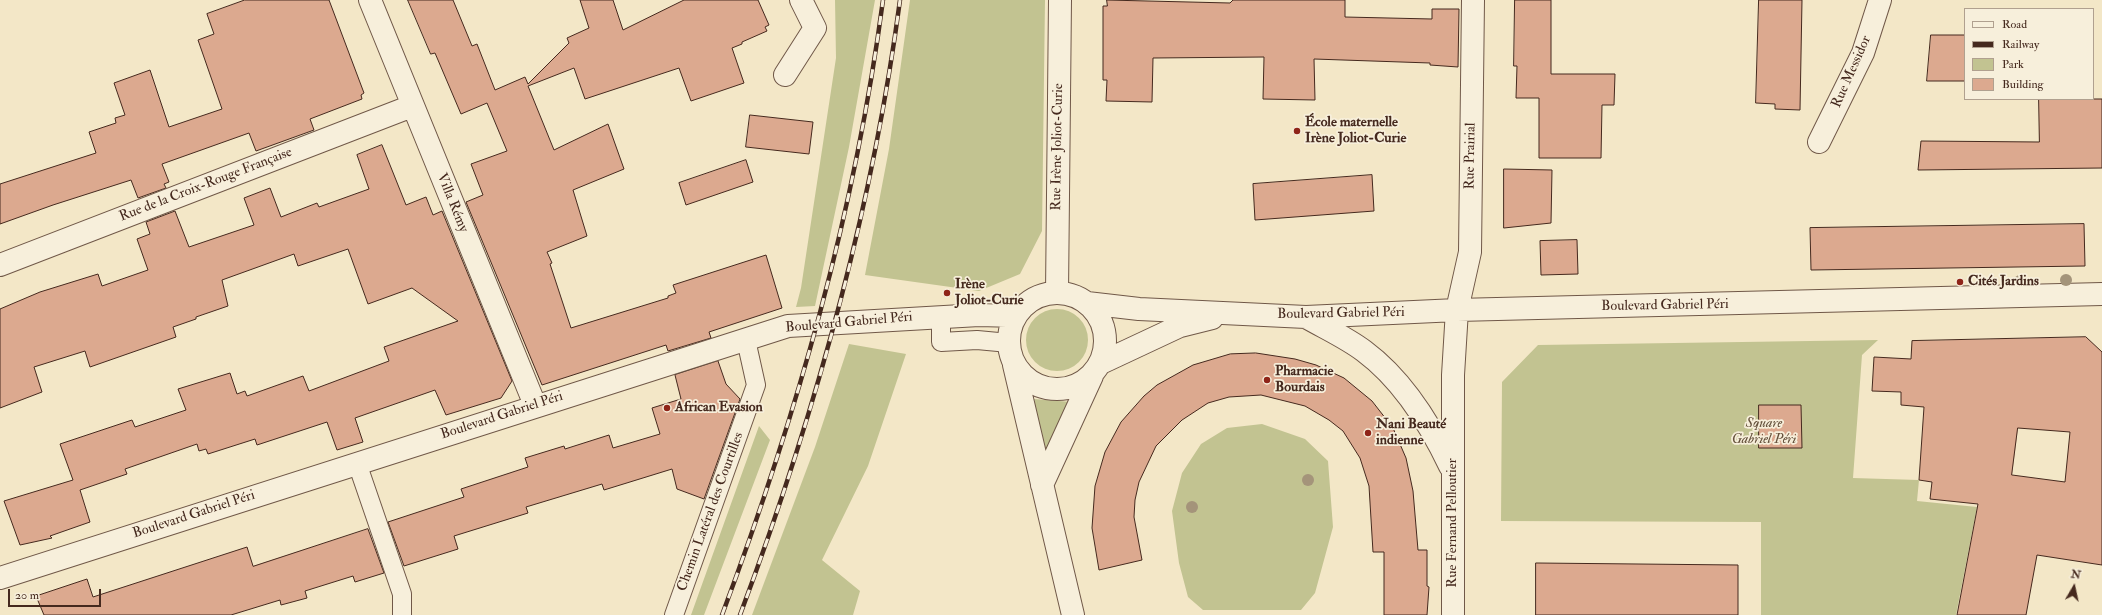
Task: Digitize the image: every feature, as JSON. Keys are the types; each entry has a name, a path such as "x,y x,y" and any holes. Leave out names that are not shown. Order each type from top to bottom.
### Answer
{"street":[{"name":"Villa Rémy","path":"370,0 535,405"},
{"path":"785,75 815,28 801,0"},
{"name":"Rue Irène Joliot-Curie","path":"1057,293 1060,0"},
{"name":"Rue Prairial","path":"1457,310 1470,252 1473,0"},
{"name":"Rue Messidor","path":"1819,142 1864,52 1880,0"},
{"name":"Rue de la Croix-Rouge Française","path":"0,265 412,106"},
{"name":"Boulevard Gabriel Péri","path":"1096,369 1106,347 1105,331 1098,315 1086,303 1072,296 1057,293 1041,296 1027,304 1016,316 1010,329 1009,342 1014,364 1025,378 1037,386 1050,389 1096,369 1180,326 1228,313"},
{"name":"Boulevard Gabriel Péri","path":"1086,303 1139,309 1306,317 1457,310 2102,294"},
{"name":"Rue Fernand Pelloutier","path":"1453,615 1453,375 1457,310"},
{"name":"Boulevard Gabriel Péri","path":"0,578 535,405 788,326 941,317 1016,316"},
{"path":"1306,317 1364,351 1397,381 1435,435 1453,473"},
{"path":"1014,364 1073,615"},
{"path":"1042,485 1096,369"}],"lane":[{"path":"941,317 941,342 977,340 1009,342"},
{"name":"Chemin Latéral des Courtilles","path":"674,615 756,385 746,340"},
{"path":"357,463 402,594 402,615"}],"green space":[{"path":"835,0 875,0 849,147 815,306 796,307 801,288 836,58"},
{"path":"910,0 1045,0 1042,231 1020,274 979,291 865,275 889,149"},
{"path":"1057,309 1069,311 1079,318 1086,328 1088,340 1086,352 1079,362 1069,369 1057,371 1045,369 1035,362 1028,352 1026,340 1028,328 1035,318 1045,311"},
{"name":"Square Gabriel Péri","path":"1878,340 1862,355 1853,478 1919,480 1917,501 1977,507 1956,615 1761,615 1761,522 1501,521 1502,382 1538,345"},
{"path":"849,344 906,354 868,466 822,560 860,591 853,615 752,615 815,447"},
{"path":"1034,399 1072,402 1042,457"},
{"path":"1262,424 1305,439 1328,461 1333,527 1315,593 1301,610 1203,610 1188,597 1179,563 1172,511 1182,473 1201,444 1227,428"},
{"path":"759,426 770,440 704,615 691,615"}],"building":[{"path":"245,0 329,0 364,93 361,95 362,99 310,119 314,130 256,151 249,133 162,164 169,182 164,184 166,188 138,198 131,180 0,224 0,184 96,153 89,132 116,123 115,118 125,115 114,83 150,70 169,127 222,109 198,40 214,34 207,14"},
{"path":"408,0 453,0 472,46 477,44 495,90 525,77 528,84 569,43 567,38 589,28 580,0 613,0 623,30 684,0 758,0 769,25 765,27 767,31 732,48 744,83 691,101 679,68 585,99 574,68 528,86 554,150 608,124 624,169 573,190 587,236 547,252 552,263 550,264 571,328 668,298 668,296 676,293 673,285 766,255 782,308 709,332 711,338 668,351 666,345 542,385 466,202 483,195 471,164 507,151 487,103 461,114 435,53 431,54"},
{"path":"1107,0 1230,3 1233,0 1345,0 1345,17 1432,19 1432,9 1459,9 1458,67 1430,65 1430,63 1314,59 1315,100 1263,99 1264,57 1153,58 1152,102 1106,101 1107,80 1103,80 1103,6 1107,6"},
{"path":"1515,0 1551,0 1551,74 1615,74 1614,105 1602,105 1601,158 1539,158 1539,98 1516,98 1517,66 1514,66"},
{"path":"1759,0 1802,0 1800,110 1775,109 1775,104 1756,103"},
{"path":"1931,35 1964,35 1964,81 1927,81"},
{"path":"2102,99 2102,168 1918,170 1921,141 2039,142 2039,100"},
{"path":"750,115 813,122 809,154 746,147"},
{"path":"382,145 406,205 426,197 433,215 442,211 512,381 501,398 446,415 435,390 355,418 363,442 337,450 327,422 257,445 255,439 208,454 206,449 199,451 197,444 125,469 127,474 80,490 90,522 50,536 52,538 20,545 4,501 73,480 60,444 132,420 135,427 186,410 178,389 230,373 237,394 245,391 247,396 303,376 309,391 389,361 384,347 458,321 412,288 368,304 348,249 298,266 294,254 222,280 228,306 173,327 176,337 90,367 85,351 34,367 42,392 0,408 0,309 40,292 98,274 102,286 148,270 137,239 150,234 146,222 175,211 189,247 254,225 244,198 270,188 281,217 317,203 319,207 369,189 357,155"},
{"path":"746,160 753,182 686,205 679,183"},
{"path":"1504,169 1552,170 1551,223 1504,228"},
{"path":"1372,175 1374,211 1255,220 1253,184"},
{"path":"2084,224 2085,266 1811,270 1810,228"},
{"path":"1577,240 1578,274 1541,275 1540,241"},
{"path":"2086,337 2102,352 2102,565 2037,555 2026,615 1957,615 1978,504 1930,499 1932,482 1919,480 1924,407 1901,405 1901,392 1872,391 1874,357 1911,359 1912,341","holes":["2018,428 2070,432 2065,482 2012,475"]},
{"path":"1256,353 1295,359 1316,365 1344,378 1372,401 1393,428 1406,458 1413,491 1418,550 1427,550 1427,586 1429,587 1427,615 1384,615 1384,552 1373,552 1369,486 1360,458 1343,431 1329,420 1305,406 1261,395 1229,397 1208,403 1182,420 1156,446 1139,482 1135,500 1134,517 1142,560 1099,570 1092,528 1095,486 1105,452 1121,422 1144,396 1157,385 1193,365 1230,354"},
{"path":"718,361 726,384 740,399 704,499 677,489 672,469 604,490 602,484 526,507 528,513 454,536 458,549 404,566 388,522 464,497 461,489 528,467 525,458 564,446 565,449 609,435 613,448 660,434 652,408 681,399 675,375"},
{"path":"1759,405 1801,405 1802,448 1759,448"},
{"path":"368,529 384,573 355,582 353,576 305,591 307,598 281,605 280,600 231,615 44,615 36,596 87,579 93,597 247,547 253,566"},
{"path":"1536,563 1738,565 1738,615 1536,615"}],"railway":[{"path":"722,615 775,464 799,388 820,312 840,235 857,157 883,0"},
{"path":"740,615 793,464 838,312 874,157 900,0"}],"place":[{"name":"École maternelle Irène Joliot-Curie","path":"1297,131"},
{"name":"Cités Jardins","path":"1960,282"},
{"name":"Irène Joliot-Curie","path":"947,293"},
{"name":"Pharmacie Bourdais","path":"1267,380"},
{"name":"African Evasion","path":"667,408"},
{"name":"Nani Beauté indienne","path":"1368,433"}]}
